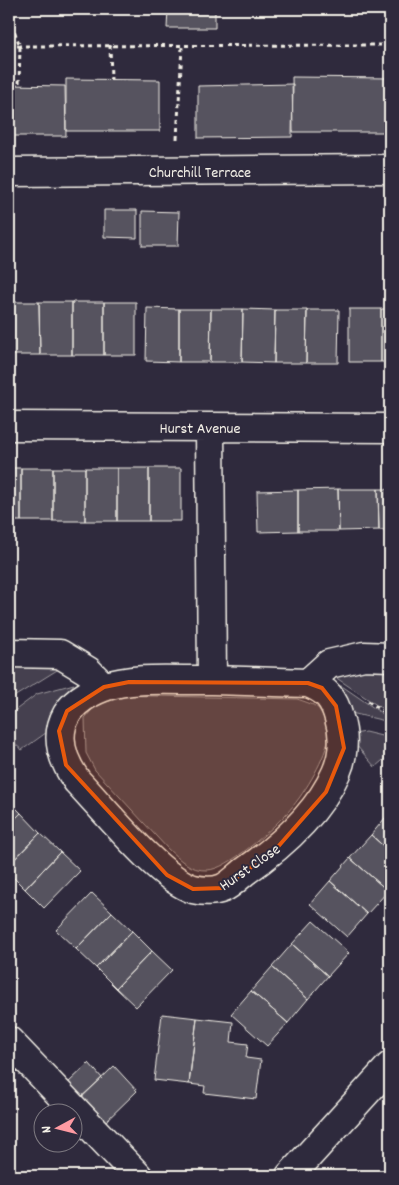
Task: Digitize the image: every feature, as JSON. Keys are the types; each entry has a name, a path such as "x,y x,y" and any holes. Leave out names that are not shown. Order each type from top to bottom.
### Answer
{"street":[{"name":"Churchill Terrace","path":"9,172 390,169"},
{"name":"Hurst Avenue","path":"9,426 390,428"},
{"path":"210,427 212,680"},
{"path":"9,653 60,654 88,671 104,687"},
{"path":"308,684 329,664 364,656 390,657"},
{"name":"Hurst Close","path":"212,680 308,684 322,688 336,706 342,728 344,748 336,773 312,810 276,849 223,888 208,891 193,889 167,876 77,781 66,765 59,731 67,711 82,699 104,687 129,682 212,680"},
{"path":"9,1041 138,1176"},
{"path":"290,1176 390,1066"}],"path":[{"path":"9,17 20,46 19,85"},
{"path":"9,46 390,45"},
{"path":"110,46 111,80"},
{"path":"175,171 182,47"}],"highlighted area":[{"path":"129,682 308,683 322,688 336,706 344,748 326,792 276,849 223,888 193,889 167,875 66,765 59,731 67,711 104,687"}],"shaded area":[{"path":"19,664 62,667 9,700 9,672"},
{"path":"390,664 390,714 332,675"},
{"path":"74,684 59,706 50,730 22,750 9,739 9,715 37,694"},
{"path":"342,686 390,719 390,722 351,713 338,687"},
{"path":"110,695 297,699 318,708 326,723 328,732 326,749 312,779 299,798 271,829 249,848 226,863 207,870 196,869 176,857 168,849 95,770 86,753 85,718 95,706"},
{"path":"365,732 390,738 390,754 375,767 356,745 355,734"}],"building":[{"path":"168,9 215,9 215,28 167,28"},
{"path":"292,77 390,78 390,132 293,132"},
{"path":"66,79 160,80 160,131 66,131"},
{"path":"293,84 292,137 198,138 198,86"},
{"path":"9,85 65,86 66,136 9,136"},
{"path":"104,210 137,210 137,238 104,237"},
{"path":"142,211 179,212 178,246 142,246"},
{"path":"9,302 39,302 40,355 9,355"},
{"path":"39,302 72,302 72,355 40,355"},
{"path":"72,302 104,302 104,355 72,355"},
{"path":"104,302 136,302 136,355 104,355"},
{"path":"147,308 179,309 179,362 146,361"},
{"path":"179,309 211,309 210,362 179,362"},
{"path":"211,309 243,309 242,362 210,362"},
{"path":"243,309 275,310 274,363 242,362"},
{"path":"349,309 381,309 381,362 349,362"},
{"path":"381,309 390,309 390,362 381,362"},
{"path":"275,310 307,310 306,363 274,363"},
{"path":"307,310 339,310 338,363 306,363"},
{"path":"9,468 21,468 21,521 9,521"},
{"path":"21,468 53,468 53,521 21,521"},
{"path":"53,468 85,468 85,521 53,521"},
{"path":"85,468 117,468 117,521 85,521"},
{"path":"117,468 149,468 149,521 117,521"},
{"path":"149,468 181,468 181,521 149,521"},
{"path":"338,489 378,489 379,530 339,531"},
{"path":"338,489 339,531 298,531 298,490"},
{"path":"378,489 390,489 390,530 379,530"},
{"path":"298,490 298,531 258,532 257,491"},
{"path":"9,801 21,813 9,825"},
{"path":"390,812 390,852 371,835"},
{"path":"21,813 40,833 9,865 9,825"},
{"path":"40,833 60,852 25,889 9,873 9,865"},
{"path":"371,835 390,852 390,888 388,891 350,858"},
{"path":"60,852 80,871 44,908 25,889"},
{"path":"350,858 388,891 367,914 330,881"},
{"path":"330,881 367,914 347,937 310,904"},
{"path":"92,893 112,912 76,949 56,930"},
{"path":"112,912 132,931 96,968 76,949"},
{"path":"313,921 349,953 328,976 292,944"},
{"path":"132,931 152,951 116,988 96,968"},
{"path":"292,944 328,976 308,999 272,967"},
{"path":"152,951 172,970 136,1007 116,988"},
{"path":"272,967 308,999 288,1023 251,991"},
{"path":"251,991 288,1023 267,1046 231,1014"},
{"path":"162,1014 197,1018 189,1084 154,1080"},
{"path":"197,1018 233,1022 231,1042 248,1044 246,1058 261,1060 256,1099 204,1093 205,1086 189,1084"},
{"path":"89,1063 102,1078 80,1098 67,1084"},
{"path":"114,1066 137,1091 99,1128 82,1110 82,1102 77,1102"}]}
